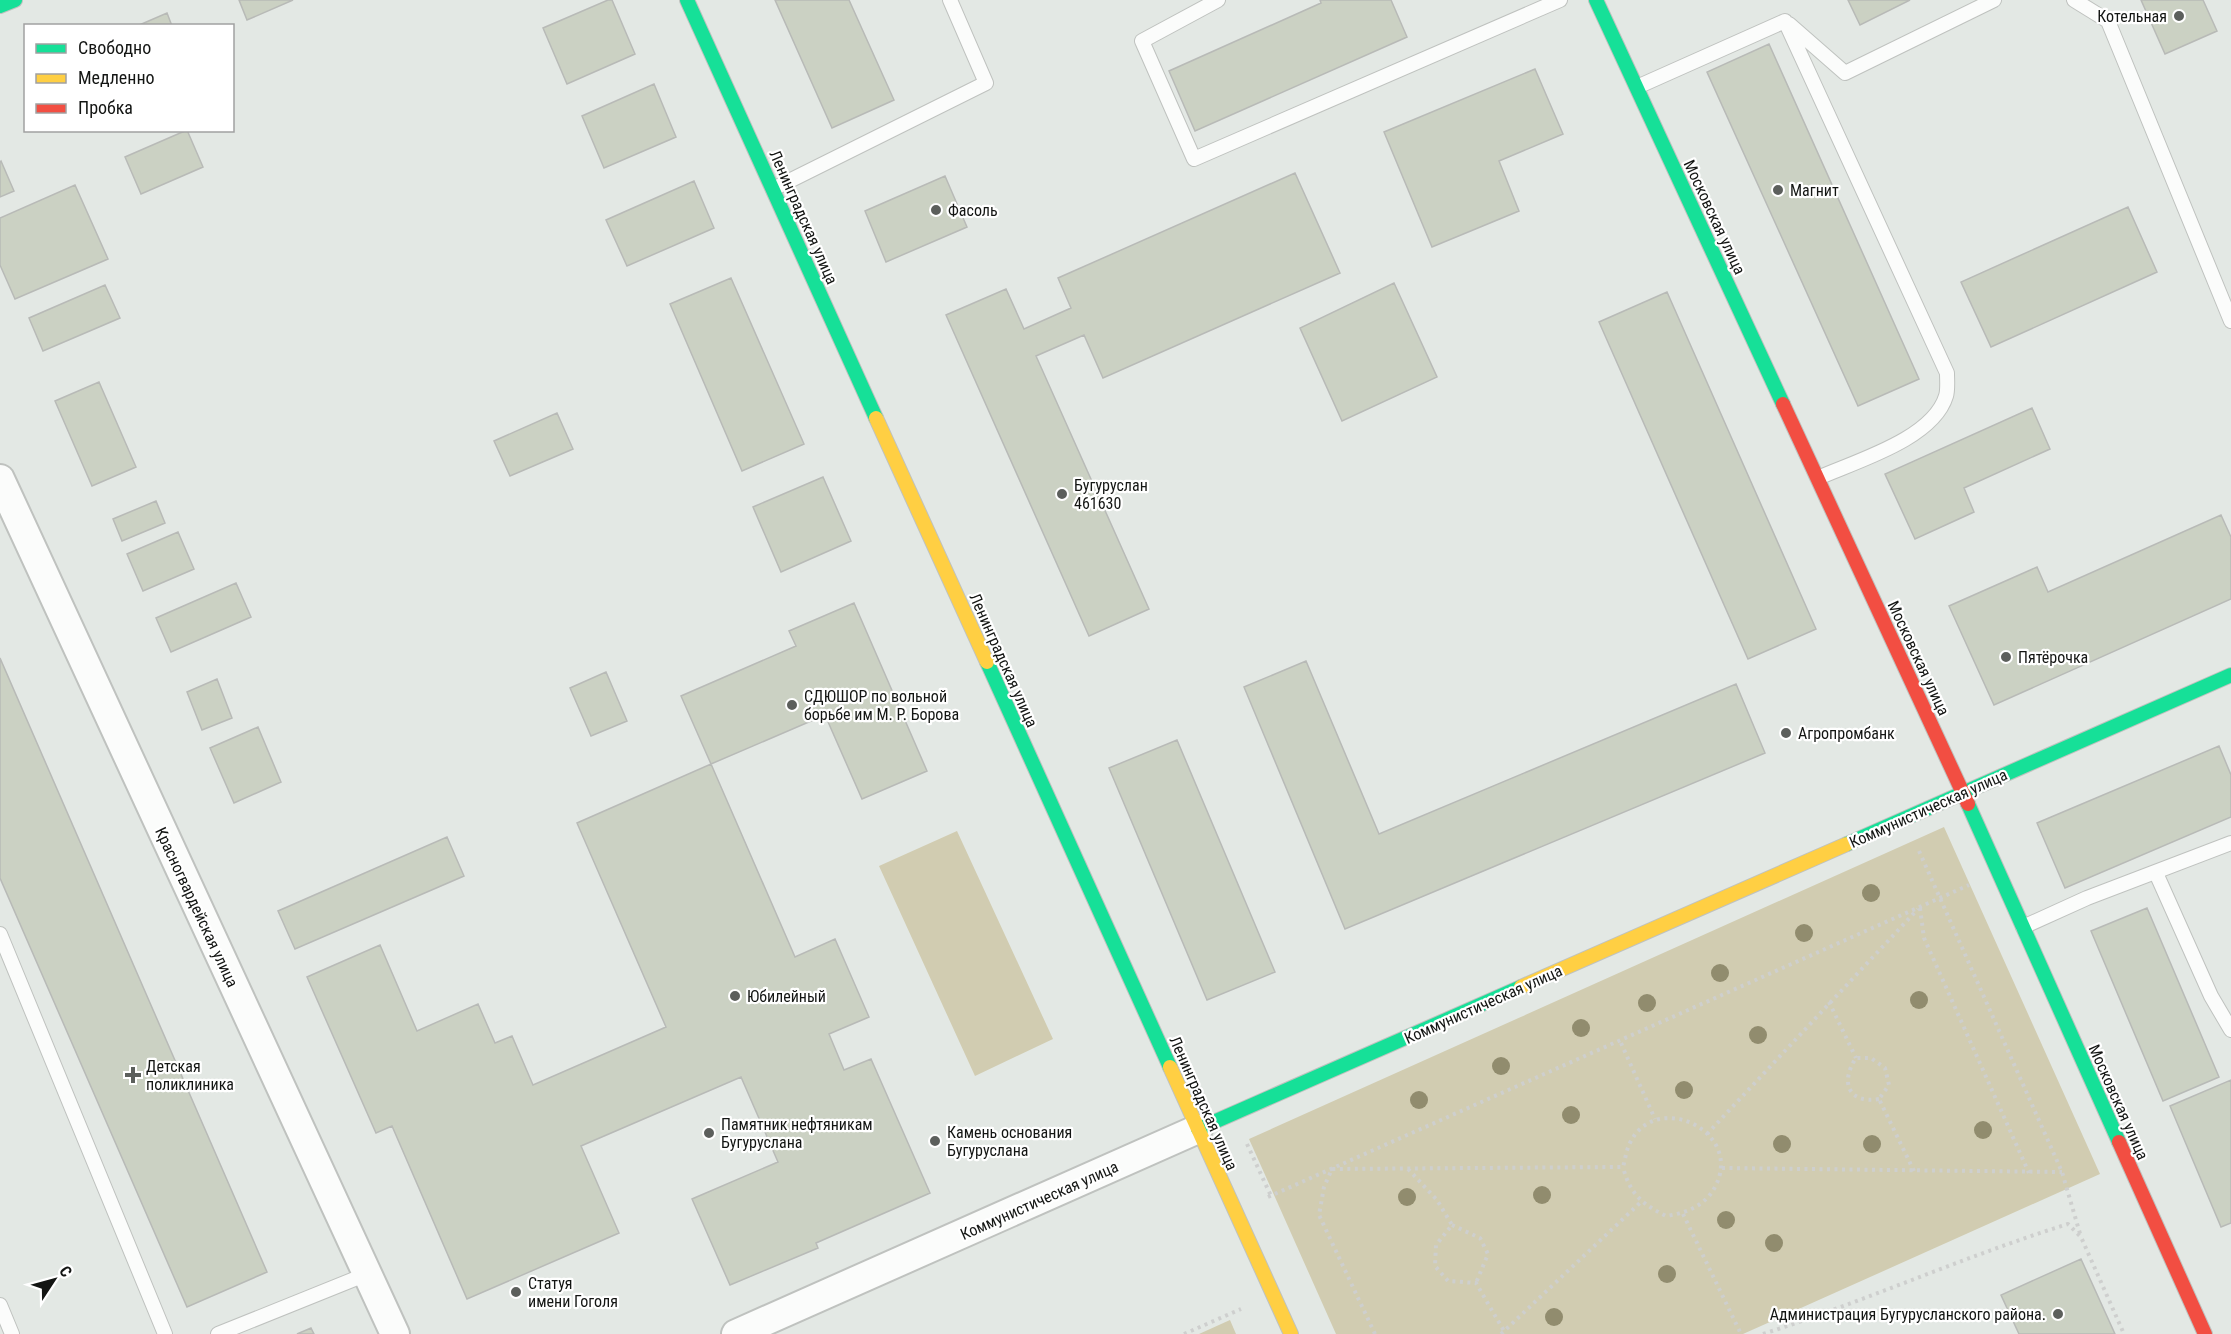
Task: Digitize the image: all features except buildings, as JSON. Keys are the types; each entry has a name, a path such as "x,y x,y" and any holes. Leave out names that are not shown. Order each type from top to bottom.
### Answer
{"street":[{"path":"0,6 15,0"},
{"name":"Ленинградская улица","path":"687,0 1291,1334"},
{"name":"Московская улица","path":"1596,0 1963,792 2205,1334"},
{"name":"Красногвардейская улица","path":"0,479 13,520 395,1334"},
{"name":"Коммунистическая улица","path":"736,1334 2231,675"}],"lane":[{"path":"773,189 986,83 950,0"},
{"path":"1218,0 1142,41 1194,159 1560,0"},
{"path":"1785,21 1845,73 1994,0"},
{"path":"2074,0 2108,21 2231,321"},
{"path":"1636,87 1785,21"},
{"path":"1785,21 1947,373 1947,395 1934,417 1919,432 1818,478"},
{"path":"2023,927 2231,843"},
{"path":"2156,873 2211,996 2231,1030"},
{"path":"0,934 165,1334"},
{"path":"218,1334 367,1274"},
{"path":"0,1305 12,1334"}],"path":[{"path":"1235,1212 1999,872"},
{"path":"1939,898 2062,1172 2081,1237 2124,1334"},
{"path":"1707,1134 1919,907"},
{"path":"1919,907 1924,938 2029,1173"},
{"path":"1829,1002 1856,1058"},
{"path":"1621,1042 1655,1119"},
{"path":"1856,1058 1871,1058 1885,1068 1889,1085 1879,1099 1864,1101 1853,1095 1847,1082 1849,1069 1856,1058"},
{"path":"1879,1099 1914,1171"},
{"path":"1655,1119 1679,1119 1698,1124 1717,1148 1722,1168 1712,1193 1683,1214 1666,1216 1642,1201 1628,1187 1623,1167 1629,1144 1643,1127 1655,1119"},
{"path":"1332,1169 1623,1167"},
{"path":"1408,1168 1437,1200 1452,1225 1480,1238 1488,1254 1476,1283 1502,1333 1642,1201"},
{"path":"1722,1168 2062,1172"},
{"path":"1332,1169 1324,1187 1319,1215 1375,1334"},
{"path":"1683,1214 1741,1334"},
{"path":"1763,1334 1806,1320 1992,1248 2068,1224 2081,1237"},
{"path":"1452,1225 1436,1245 1435,1266 1448,1281 1476,1283"},
{"path":"1184,1334 1241,1309 1245,1317"}],"shaded area":[{"path":"1944,827 2100,1174 1743,1334 1336,1334 1249,1139"},
{"path":"957,831 1053,1039 975,1076 879,866"},
{"path":"1230,1320 1236,1334 1199,1334"}],"traffic: fast":[{"path":"0,6 15,0"},
{"path":"687,0 876,418"},
{"path":"1596,0 1783,404"},
{"path":"987,662 1170,1067"},
{"path":"1847,844 2231,675"},
{"path":"1968,804 2119,1142"},
{"path":"1198,1129 1521,987"}],"traffic: slow":[{"path":"876,418 987,662"},
{"path":"1521,987 1847,844"},
{"path":"1170,1067 1291,1334"}],"traffic: jam":[{"path":"1783,404 1968,804"},
{"path":"2119,1142 2205,1334"}],"place":[{"name":"Котельная","path":"2179,16"},
{"name":"Магнит","path":"1778,190"},
{"name":"Фасоль","path":"936,210"},
{"name":"Бугуруслан 461630","path":"1062,494"},
{"name":"Пятёрочка","path":"2006,657"},
{"name":"СДЮШОР по вольной борьбе им М. Р. Борова","path":"792,705"},
{"name":"Агропромбанк","path":"1786,733"},
{"name":"Юбилейный","path":"735,996"},
{"name":"Детская поликлиника","path":"133,1075"},
{"name":"Памятник нефтяникам Бугуруслана","path":"709,1133"},
{"name":"Камень основания Бугуруслана","path":"935,1141"},
{"name":"Статуя имени Гоголя","path":"516,1292"},
{"name":"Администрация Бугурусланского района.","path":"2058,1314"}]}
